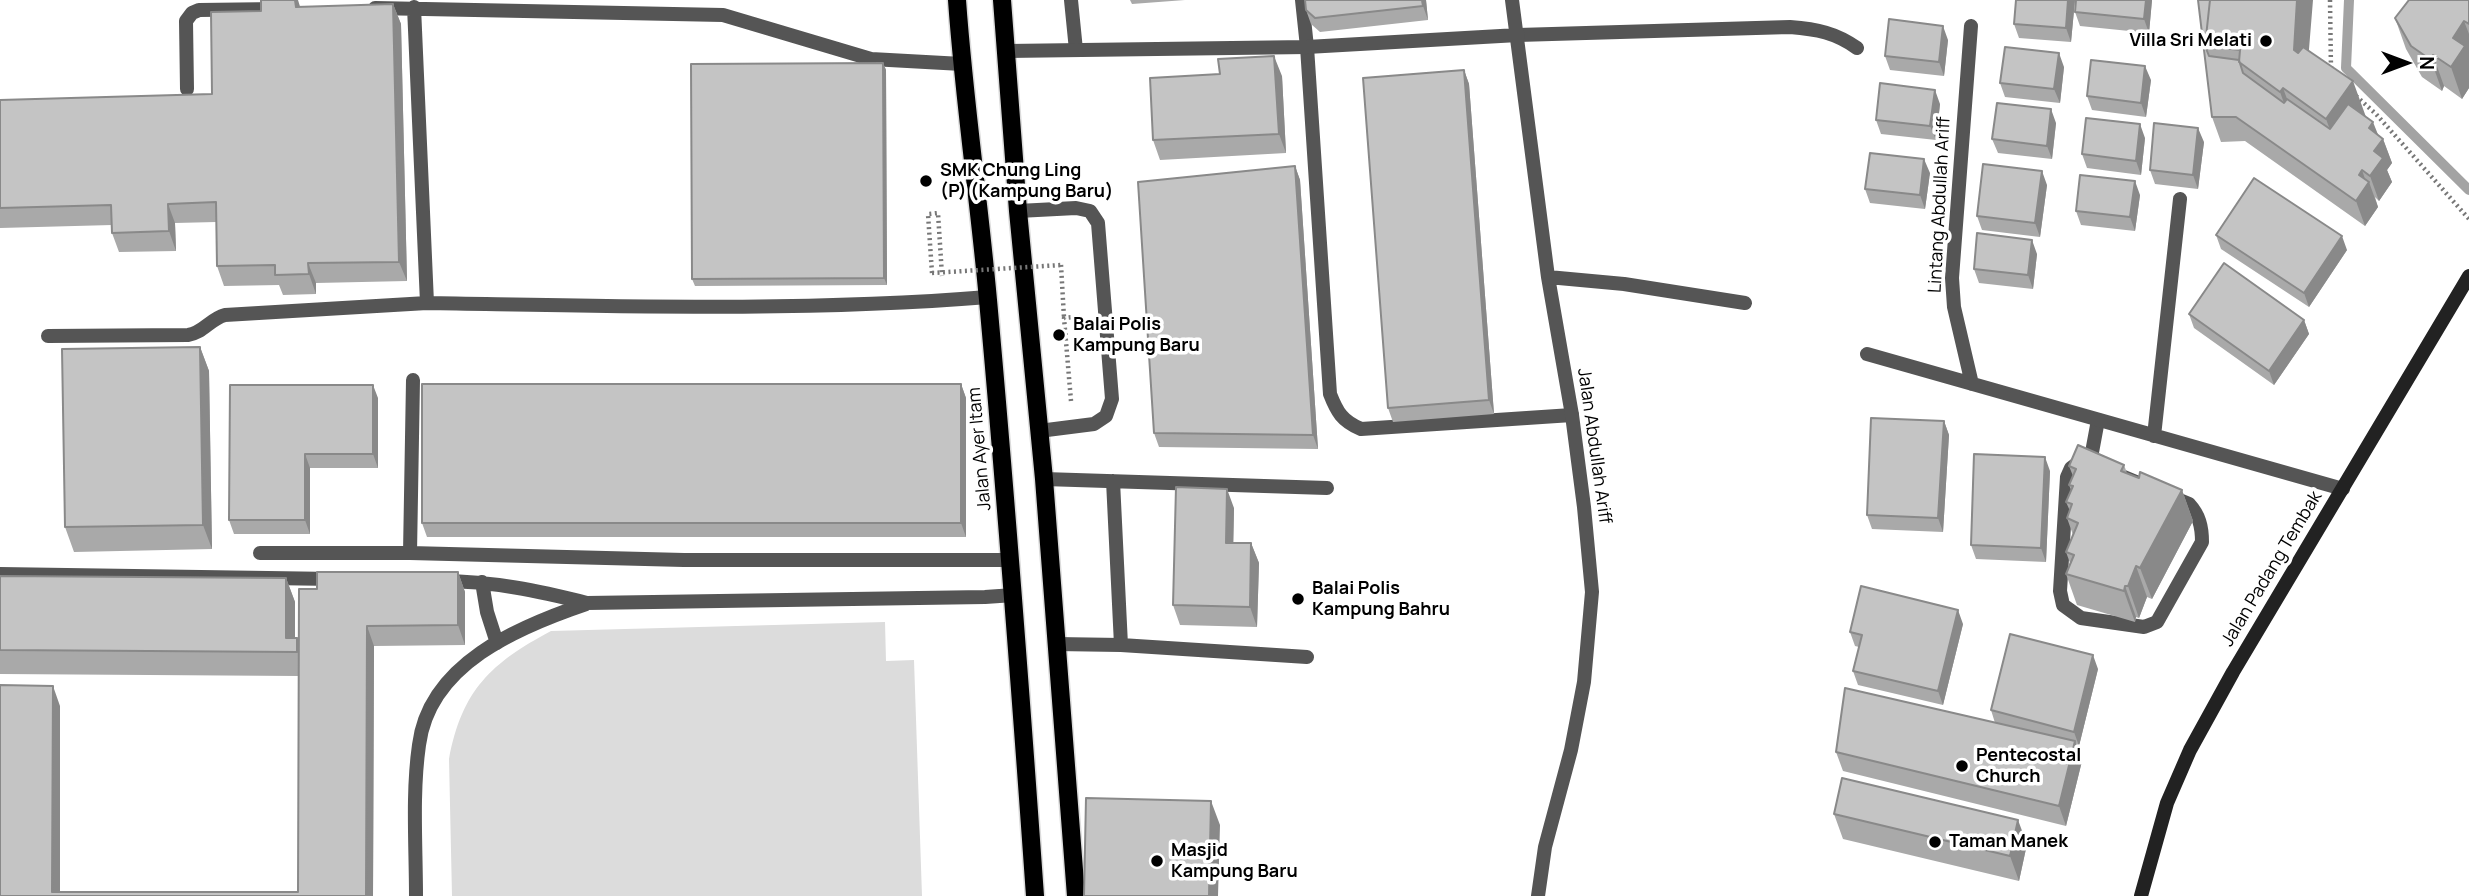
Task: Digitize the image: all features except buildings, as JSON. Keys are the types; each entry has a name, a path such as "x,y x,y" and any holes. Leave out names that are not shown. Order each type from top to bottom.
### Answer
{"main road":[{"name":"Jalan Ayer Itam","path":"957,0 988,297 1011,560 1035,896"},
{"path":"1002,0 1018,211 1044,479 1076,896"}],"street":[{"path":"1071,0 1076,50"},
{"path":"1302,0 1330,394 1337,413 1347,423 1361,429 1572,415"},
{"name":"Jalan Abdullah Ariff","path":"1512,0 1548,277 1572,415 1592,592 1584,682 1571,750 1545,847 1538,896"},
{"path":"414,7 427,303"},
{"path":"360,8 723,15 871,59 962,64"},
{"path":"187,89 186,21 192,13 199,10 293,9"},
{"name":"Lintang Abdullah Ariff","path":"1971,26 1952,278 1954,307 1972,384"},
{"path":"1007,51 1307,47 1518,35 1790,27 1817,29 1840,36 1857,48"},
{"path":"2154,436 2180,199"},
{"path":"1018,211 1076,208 1090,211 1098,223 1112,399 1106,416 1094,424 1040,431"},
{"name":"Jalan Padang Tembak","path":"2141,896 2167,803 2190,750 2469,276"},
{"path":"1548,277 1624,284 1745,303"},
{"path":"48,336 188,335 196,334 218,317 225,315 427,303 649,308 944,301 988,297"},
{"path":"1867,354 2343,489"},
{"path":"410,553 413,380"},
{"path":"2090,463 2098,420"},
{"path":"2080,463 2090,463 2189,504 2197,513 2202,541 2157,622 2151,626 2081,618 2063,605 2060,591 2067,477 2071,468 2080,463"},
{"path":"1044,479 1327,488"},
{"path":"1113,481 1121,645"},
{"path":"260,553 410,553 684,560 1011,560"},
{"path":"0,574 344,579"},
{"path":"427,580 482,582 543,592 587,603 1014,595"},
{"path":"482,582 487,612 498,643"},
{"path":"416,896 419,744 428,712 443,686 467,663 520,628 587,603"},
{"path":"1056,644 1121,645 1307,657"}],"path":[{"path":"2330,0 2329,66 2335,79"},
{"path":"2346,88 2376,114 2469,219"},
{"path":"944,301 938,213 928,214 932,273 1061,264 1074,428"},
{"path":"1064,318 1106,313"}],"shaded area":[{"path":"885,622 886,661 914,660 922,896 452,896 449,759 455,735 462,714 482,681 496,667 530,643 551,631"}],"waterway":[{"path":"2349,0 2346,68 2469,190"}],"place":[{"name":"Villa Sri Melati","path":"2266,41"},
{"name":"SMK Chung Ling (P) (Kampung Baru)","path":"926,181"},
{"name":"Balai Polis Kampung Baru","path":"1059,335"},
{"name":"Balai Polis Kampung Bahru","path":"1298,599"},
{"name":"Pentecostal Church","path":"1962,766"},
{"name":"Taman Manek","path":"1935,842"},
{"name":"Masjid Kampung Baru","path":"1157,861"}]}
